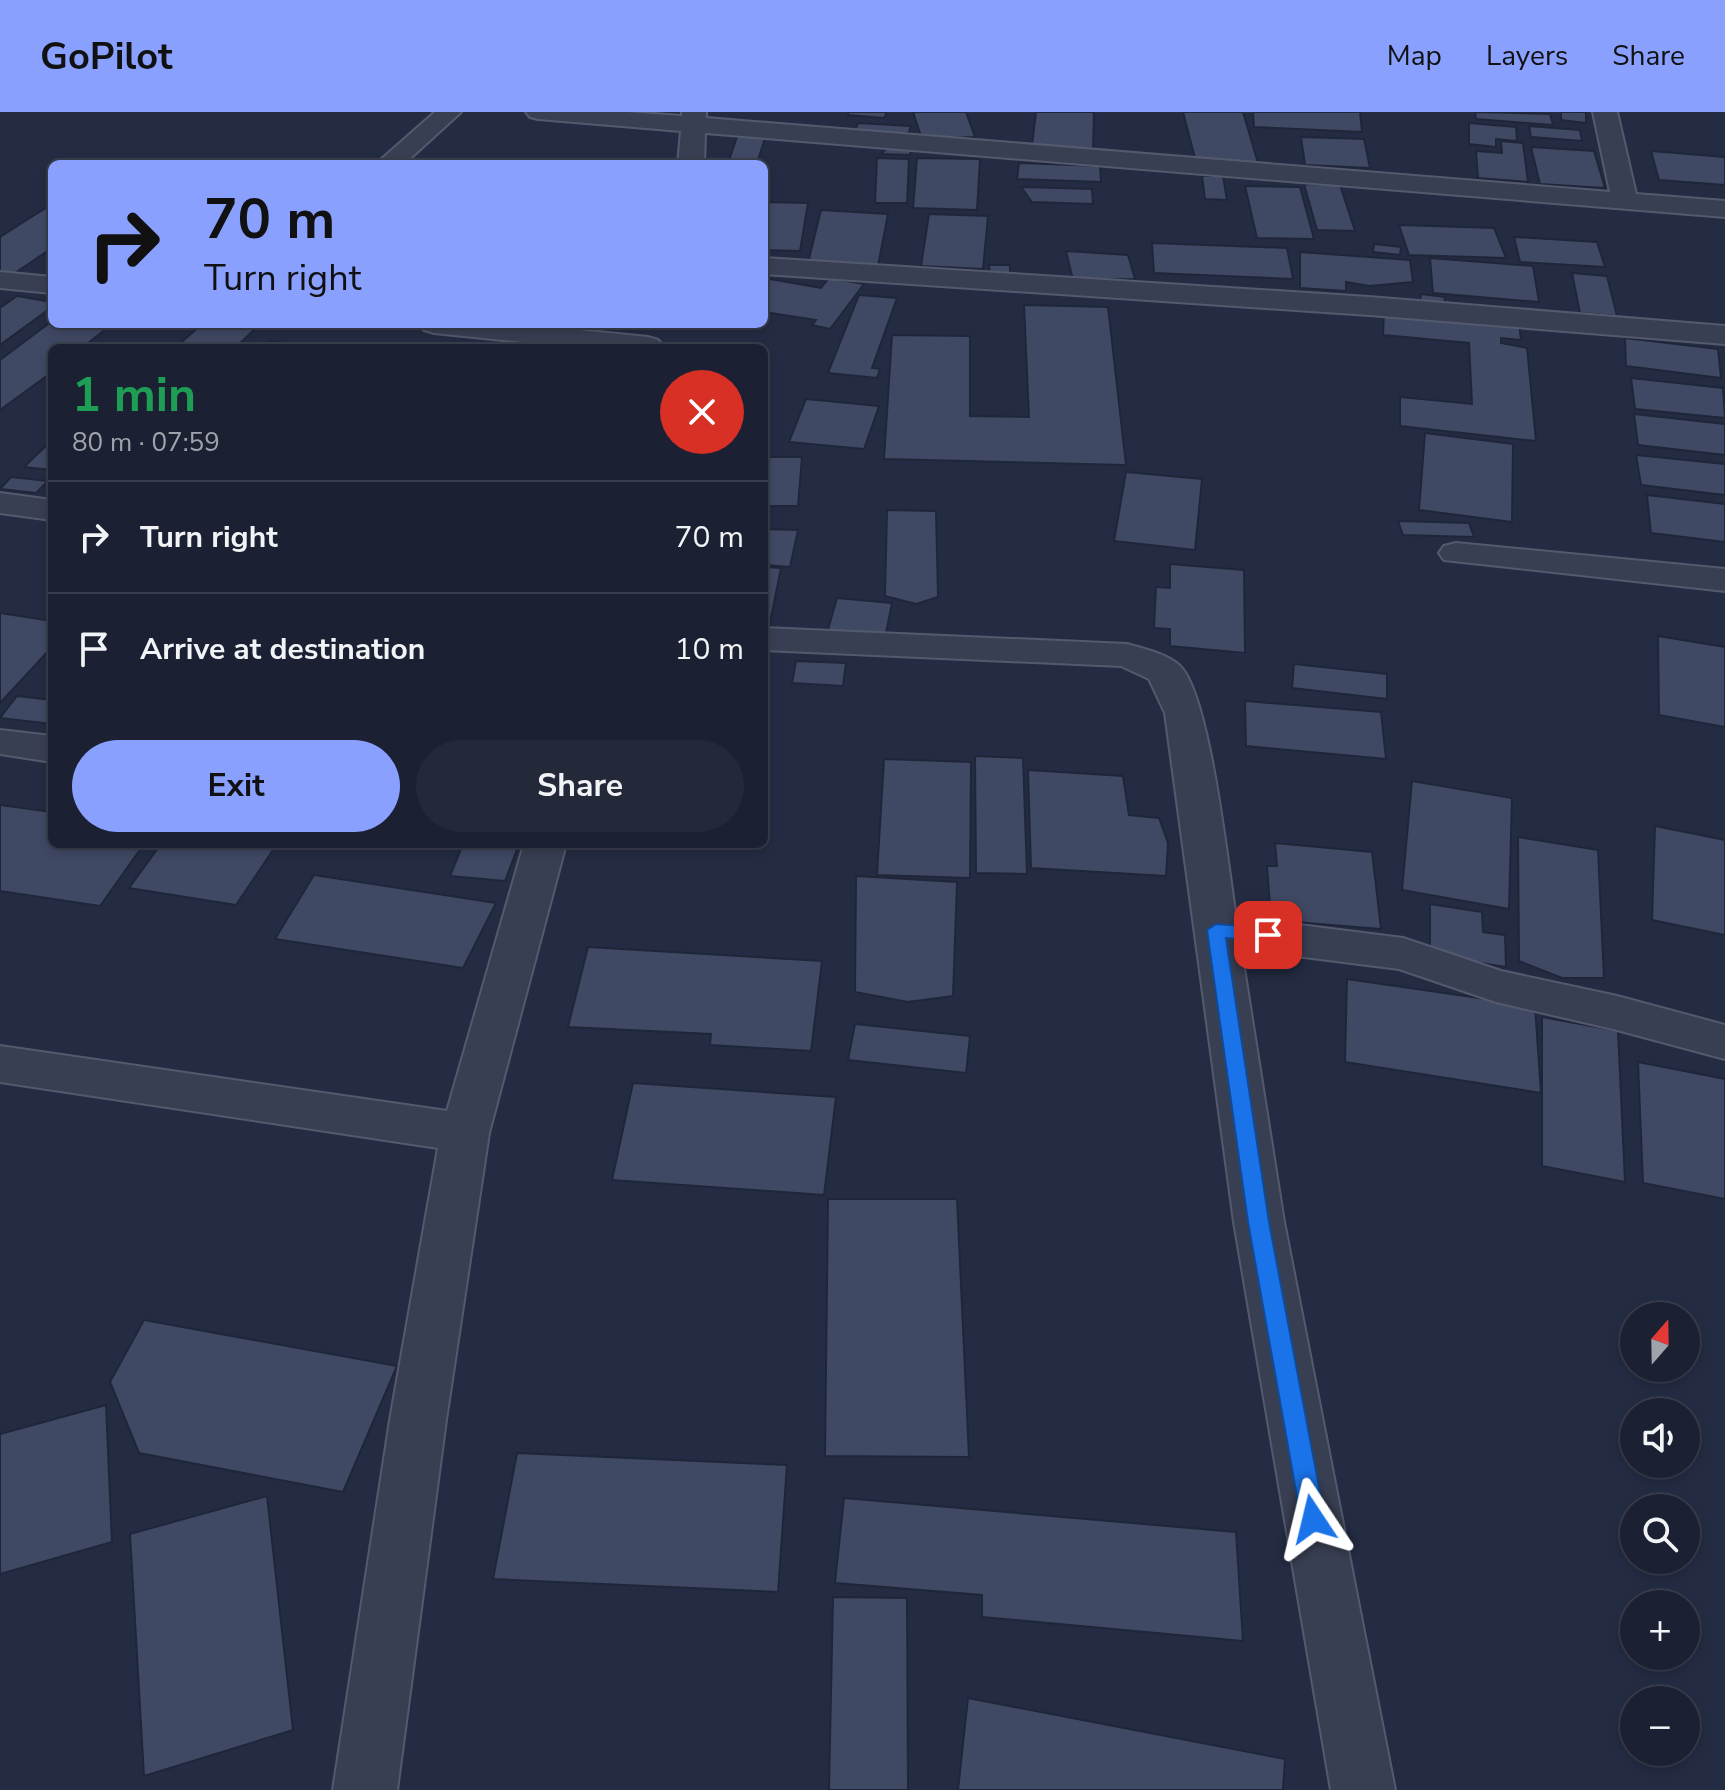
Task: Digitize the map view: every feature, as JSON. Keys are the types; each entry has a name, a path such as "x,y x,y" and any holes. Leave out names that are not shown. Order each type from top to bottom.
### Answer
{"street":[{"path":"394,160 449,112"},
{"path":"538,112 694,118 1725,209"},
{"path":"1605,112 1625,202"},
{"path":"691,160 694,118"},
{"path":"768,266 1369,306 1725,335"},
{"path":"0,280 48,285"},
{"path":"492,328 650,339"},
{"path":"0,503 48,509"},
{"path":"1456,553 1725,580"},
{"path":"768,639 1127,655 1165,672 1184,713 1259,1222 1363,1790"},
{"path":"0,742 48,748"},
{"path":"365,1790 418,1420 465,1133 544,848"},
{"path":"1216,930 1282,936 1403,954 1496,986 1617,1013 1725,1042"},
{"path":"0,1064 465,1133"}],"building":[{"path":"849,112 887,112 884,118 848,115"},
{"path":"913,112 966,112 975,137 922,139"},
{"path":"1036,112 1094,112 1093,149 1032,146"},
{"path":"1183,112 1243,112 1258,163 1196,162"},
{"path":"1253,112 1360,112 1362,132 1254,127"},
{"path":"1475,112 1550,114 1553,125 1476,119"},
{"path":"1561,112 1586,112 1586,123 1561,120"},
{"path":"858,123 911,126 908,134 855,131"},
{"path":"1469,123 1516,127 1517,141 1496,139 1496,147 1469,144"},
{"path":"1529,126 1580,130 1582,141 1531,137"},
{"path":"738,134 766,135 758,160 729,160"},
{"path":"1301,137 1364,139 1370,168 1305,165"},
{"path":"1501,141 1523,143 1528,182 1478,178 1476,151 1502,153"},
{"path":"1531,147 1594,151 1605,188 1540,184"},
{"path":"887,148 911,150 910,155 881,154"},
{"path":"1651,151 1725,157 1725,185 1659,180"},
{"path":"877,158 909,159 907,203 875,203"},
{"path":"917,158 980,159 977,210 913,208"},
{"path":"1019,163 1100,166 1101,182 1017,179"},
{"path":"1202,176 1223,176 1227,200 1205,199"},
{"path":"1304,184 1340,185 1355,231 1317,230"},
{"path":"1245,186 1300,187 1314,239 1257,238"},
{"path":"1021,187 1092,189 1093,204 1032,202"},
{"path":"768,202 808,203 800,251 768,250"},
{"path":"48,207 48,251 12,275 0,272 0,237"},
{"path":"821,210 888,214 878,266 808,263"},
{"path":"929,214 988,216 983,269 921,266"},
{"path":"1399,225 1494,228 1506,258 1409,255"},
{"path":"1514,237 1597,242 1605,267 1520,262"},
{"path":"1152,243 1287,248 1293,279 1154,273"},
{"path":"1374,244 1401,247 1400,255 1373,252"},
{"path":"1066,251 1128,255 1135,279 1073,280"},
{"path":"1300,252 1410,260 1413,282 1369,286 1346,282 1346,291 1300,288"},
{"path":"1430,258 1533,266 1539,302 1433,293"},
{"path":"989,265 1010,265 1010,275 990,274"},
{"path":"1572,273 1607,276 1617,316 1580,313"},
{"path":"829,278 864,284 830,329 812,325 816,320 768,313 768,279 821,288"},
{"path":"1421,294 1445,297 1444,304 1420,301"},
{"path":"859,295 897,298 872,368 880,369 877,378 828,373"},
{"path":"17,296 48,301 48,310 0,345 0,308"},
{"path":"1024,305 1108,307 1126,465 884,459 892,335 970,336 970,416 1029,417"},
{"path":"1384,311 1519,324 1521,340 1501,338 1501,343 1527,348 1536,441 1400,426 1400,397 1472,404 1469,343 1383,335"},
{"path":"48,324 48,328 107,328 87,344 48,344 48,375 0,410 0,360"},
{"path":"198,328 255,329 239,344 180,344"},
{"path":"1625,338 1718,349 1721,378 1626,366"},
{"path":"1631,378 1723,388 1725,418 1635,409"},
{"path":"806,399 879,406 864,449 789,442"},
{"path":"1634,414 1725,424 1725,455 1638,445"},
{"path":"1425,433 1513,444 1512,522 1419,510"},
{"path":"48,444 48,470 24,467"},
{"path":"1636,455 1725,464 1725,495 1641,485"},
{"path":"768,457 802,457 798,506 768,506"},
{"path":"1126,472 1202,479 1195,550 1114,541"},
{"path":"11,477 48,481 36,493 0,489"},
{"path":"1647,495 1725,504 1725,542 1651,533"},
{"path":"887,510 936,511 938,597 916,604 885,596"},
{"path":"1398,521 1469,523 1474,537 1403,535"},
{"path":"768,529 798,530 790,567 768,565"},
{"path":"1170,564 1244,570 1245,653 1170,646 1170,629 1154,628 1156,587 1170,588"},
{"path":"768,567 781,568 769,628"},
{"path":"837,598 892,603 885,638 827,633"},
{"path":"0,613 48,620 48,651 0,703"},
{"path":"1658,636 1725,647 1725,727 1659,715"},
{"path":"796,661 846,663 843,686 792,683"},
{"path":"1294,664 1387,674 1387,699 1292,688"},
{"path":"17,696 48,700 48,724 0,718"},
{"path":"1245,701 1381,712 1386,759 1246,746"},
{"path":"975,756 1023,758 1027,874 976,873"},
{"path":"884,759 971,762 970,878 877,875"},
{"path":"1028,770 1123,776 1129,815 1159,818 1168,843 1166,876 1031,868"},
{"path":"1412,781 1512,798 1509,909 1402,890"},
{"path":"0,805 48,811 48,848 141,848 100,906 0,891"},
{"path":"1655,826 1725,840 1725,935 1652,920"},
{"path":"1518,837 1598,850 1604,978 1562,978 1519,961"},
{"path":"1275,843 1372,852 1381,929 1271,920 1267,866 1277,866"},
{"path":"158,848 274,848 236,905 129,888"},
{"path":"461,848 517,848 505,881 450,876"},
{"path":"314,875 496,903 463,968 275,939"},
{"path":"856,876 957,882 953,996 908,1002 855,992"},
{"path":"1430,904 1482,912 1483,932 1505,935 1506,967 1430,955"},
{"path":"588,947 822,961 811,1051 710,1045 711,1034 568,1027"},
{"path":"1347,979 1535,1006 1541,1093 1345,1062"},
{"path":"1542,1017 1618,1031 1625,1182 1542,1166"},
{"path":"855,1024 970,1036 966,1073 848,1060"},
{"path":"1638,1062 1725,1079 1725,1199 1643,1183"},
{"path":"633,1083 836,1097 824,1195 612,1180"},
{"path":"828,1199 957,1199 969,1457 825,1456"},
{"path":"144,1320 397,1366 343,1492 139,1453 110,1382"},
{"path":"106,1405 112,1542 0,1574 0,1434"},
{"path":"517,1453 787,1465 778,1592 493,1579"},
{"path":"267,1496 293,1730 144,1776 130,1534"},
{"path":"844,1498 1236,1532 1243,1641 982,1617 982,1595 835,1583"},
{"path":"833,1597 907,1598 908,1790 829,1790"},
{"path":"968,1698 1285,1759 1283,1790 958,1790"}],"route":[{"path":"1268,935 1216,930 1259,1222 1313,1519"}]}
